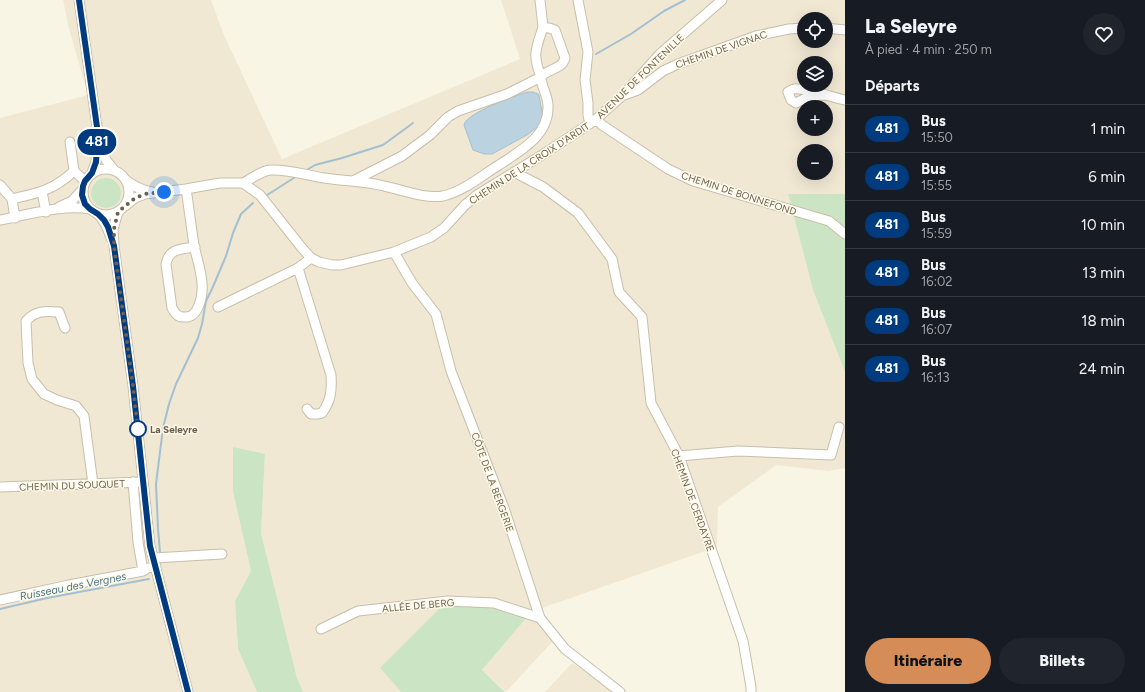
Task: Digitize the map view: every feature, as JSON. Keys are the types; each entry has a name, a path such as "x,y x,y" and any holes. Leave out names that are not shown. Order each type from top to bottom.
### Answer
{"street":[{"path":"79,0 98,134 106,160 115,171"},
{"path":"243,184 268,170 285,171 323,178 382,185 434,197 463,188 528,146 539,134 547,118 547,96 535,63 535,55 543,27 540,0"},
{"path":"578,0 588,52 585,80 588,115 589,120 594,121"},
{"name":"AVENUE DE FONTENILLE","path":"594,121 623,95 660,54 722,0"},
{"path":"353,182 402,156 430,135 448,117 458,111 507,94 541,76 544,72 561,66 565,58 555,30 543,27"},
{"name":"CHEMIN DE VIGNAC","path":"623,95 638,90 663,71 678,64 756,36 789,28 797,28"},
{"path":"833,29 845,30"},
{"path":"826,95 845,100"},
{"name":"CHEMIN DE LA CROIX D'ARDIT","path":"311,258 319,262 332,265 341,264 394,252 431,237 444,228 465,205 477,195 594,121"},
{"name":"CHEMIN DE BONNEFOND","path":"594,121 599,122 668,169 693,181 829,221 845,234"},
{"path":"46,212 72,201 92,173 96,162 98,134"},
{"path":"70,142 74,171 84,185 82,195 85,204 104,220 108,227 114,246"},
{"path":"92,173 104,169 112,169 120,173 133,186 142,190 157,192"},
{"path":"12,199 42,192 64,181 74,171"},
{"name":"CHEMIN DE CERDAYRE","path":"514,172 543,187 578,213 612,259 619,292 642,317 651,403 679,456 743,641 751,692"},
{"path":"126,180 129,190 128,201 122,209 114,229 114,246 133,386 150,546 188,692"},
{"path":"0,220 73,208 109,215 122,209 135,198 145,194 220,183 243,184 260,195 311,258 298,268 218,307"},
{"path":"0,185 12,199 15,218"},
{"path":"186,189 202,281 202,292 196,312 191,316 179,316 174,313 172,308 166,259 174,251 195,247"},
{"path":"42,192 46,212"},
{"name":"CÔTE DE LA BERGERIE","path":"394,252 412,283 436,314 451,371 504,508 540,618 566,649 620,692"},
{"path":"298,268 332,375 328,406 322,413 317,414 310,414 307,409"},
{"path":"65,328 60,312 46,310 32,314 26,321 28,363 32,379 44,394 76,406 84,416 93,484"},
{"path":"679,456 738,451 831,455 839,427"},
{"path":"133,482 138,542 143,571"},
{"name":"CHEMIN DU SOUQUET","path":"0,487 143,482"},
{"path":"0,600 143,571 155,562 222,554"},
{"name":"ALLÉE DE BERG","path":"322,629 358,611 448,601 494,603 540,618"}],"shaded area":[{"path":"63,0 211,0 223,33 282,159 520,59 501,0 845,0 845,194 788,194 813,290 845,372 845,468 828,471 776,465 718,507 717,547 542,608 553,641 506,692 482,670 528,616 380,668 401,692 303,692 297,678 261,533 265,454 233,448 233,492 251,571 235,601 238,649 257,692 0,692 0,118 88,95 69,29"},
{"path":"572,663 600,681 613,692 545,692"}],"green space":[{"path":"106,178 117,182 121,193 117,204 106,208 95,204 91,193 95,182"},
{"path":"788,194 845,194 845,372 813,290"},
{"path":"233,447 265,454 261,533 297,678 303,692 257,692 238,649 235,601 251,571 233,492"},
{"path":"445,603 495,606 528,616 482,670 505,692 401,692 380,668"}],"water":[{"path":"527,92 533,92 539,95 543,118 537,127 527,135 492,154 484,154 473,150 464,125 467,120 482,110"}],"waterway":[{"name":"Ruisseau des Vergnes","path":"596,54 631,34 664,11 685,0"},
{"name":"Ruisseau des Vergnes","path":"305,171 315,165 383,145 413,123"},
{"name":"Ruisseau des Vergnes","path":"264,197 297,176"},
{"name":"Ruisseau des Vergnes","path":"160,552 156,484 163,428 169,404 176,384 198,338 206,301 226,256 233,233 241,214 253,203"},
{"name":"Ruisseau des Vergnes","path":"0,609 47,598 149,579"}],"bus line":[{"name":"481","path":"79,0 98,134 95,168 85,181 82,195 85,204 104,220 108,227 114,246 133,386 150,546 188,692"}],"place":[{"name":"La Seleyre","path":"138,429"}],"route":[{"path":"138,429 138,432 114,246 114,229 118,212 130,201 145,194 164,192"}]}
